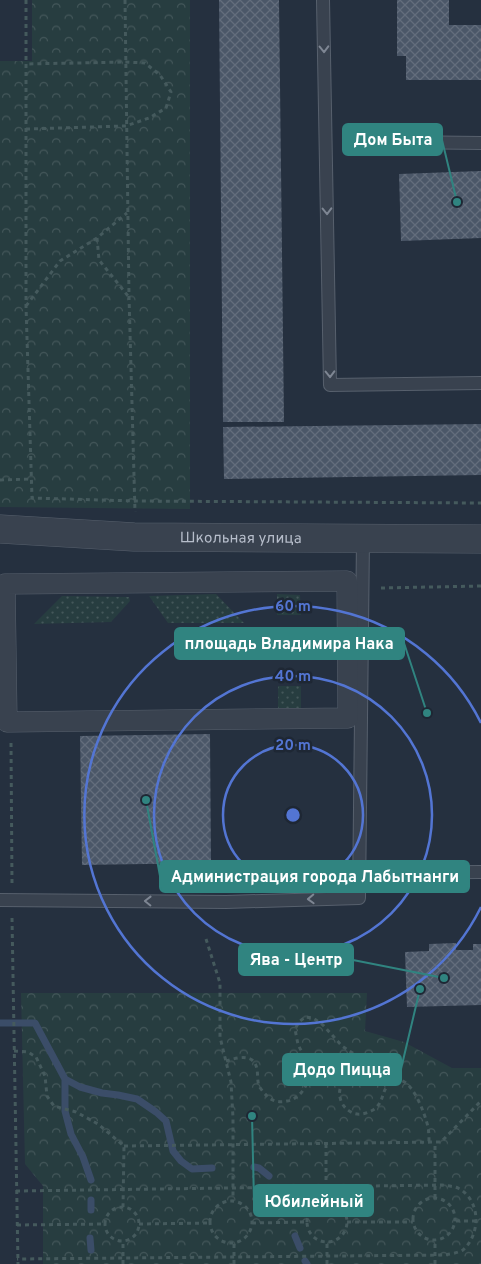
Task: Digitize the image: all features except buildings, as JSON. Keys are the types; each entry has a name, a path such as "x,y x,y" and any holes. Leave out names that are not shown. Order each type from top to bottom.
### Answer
{"street":[{"name":"Школьная улица","path":"0,529 134,537 481,539"},
{"path":"347,581 348,718 7,722 5,584 347,581"}],"lane":[{"path":"323,0 330,385 481,383"},
{"path":"397,142 481,143"},
{"path":"0,900 226,902 359,898 363,539"},
{"path":"360,873 481,872"}],"path":[{"path":"26,0 26,306 32,498 135,501 481,503"},
{"path":"125,0 129,296 135,501"},
{"path":"26,64 145,63 160,75 170,92 166,108 149,118 126,126 26,129"},
{"path":"26,306 60,262 96,238 128,213"},
{"path":"96,238 99,260 129,296"},
{"path":"0,480 32,480"},
{"path":"11,759 12,811"},
{"path":"206,939 220,983 220,1037 231,1082 233,1201"},
{"path":"14,1001 18,1264"},
{"path":"226,1061 249,1058 254,1062 258,1070 259,1086 266,1096 275,1102 297,1098 306,1087 309,1077 309,1066 298,1045 295,1029 298,1022 305,1017 313,1018 323,1025 342,1046 354,1054 359,1062 356,1069 340,1088 343,1106 353,1113 362,1114 372,1111 380,1104 389,1084 396,1080 403,1081 409,1085 415,1094 428,1129 429,1142"},
{"path":"14,1052 28,1052 36,1057 45,1076 47,1096 54,1106 76,1112 98,1124 124,1146 441,1142 481,1101"},
{"path":"435,1142 435,1198"},
{"path":"326,1144 326,1202"},
{"path":"123,1207 124,1146"},
{"path":"16,1191 453,1186 470,1196 476,1206 480,1221 477,1232 468,1246 460,1251 444,1255 18,1259"},
{"path":"435,1198 448,1202 456,1215 456,1221 449,1236 435,1241 427,1240 421,1236 416,1230 413,1216 415,1209 420,1203 426,1199 435,1198"},
{"path":"233,1201 244,1205 249,1211 252,1223 246,1238 234,1244 225,1243 218,1239 210,1227 212,1213 216,1207 233,1201"},
{"path":"326,1202 332,1203 343,1210 346,1222 345,1231 341,1237 321,1242 310,1234 306,1222 312,1208 326,1202"},
{"path":"123,1207 133,1211 137,1216 139,1224 135,1236 123,1242 111,1238 106,1232 105,1219 108,1213 114,1209 123,1207"},
{"path":"456,1221 480,1221"},
{"path":"252,1223 306,1222"},
{"path":"346,1222 413,1222"},
{"path":"139,1224 210,1223"},
{"path":"17,1224 105,1224"},
{"path":"434,1264 435,1241"},
{"path":"123,1242 123,1264"},
{"path":"327,1242 327,1264"},
{"path":"234,1244 234,1264"}],"green space":[{"path":"32,0 190,0 190,509 0,507 0,61 32,61"},
{"path":"216,594 244,623 168,623 149,596"},
{"path":"277,594 300,595 301,615 277,615"},
{"path":"62,596 129,597 130,601 111,622 34,624"},
{"path":"278,686 301,686 301,708 278,708"},
{"path":"21,993 367,993 365,1031 404,1042 452,1068 481,1068 481,1264 43,1264 43,1186 25,1164"}],"waterway":[{"path":"0,1023 35,1023 65,1079 65,1111 71,1134 83,1157 91,1180"},
{"path":"65,1079 80,1087 137,1099 166,1121 173,1151 181,1161 192,1169 212,1168"},
{"path":"254,1167 259,1168 269,1176"},
{"path":"278,1197 283,1208"},
{"path":"91,1200 91,1210"},
{"path":"295,1236 300,1248"},
{"path":"90,1238 91,1250"}],"place":[{"name":"Дом Быта","path":"457,202"},
{"name":"площадь Владимира Нака","path":"427,713"},
{"name":"Администрация города Лабытнанги","path":"146,800"},
{"name":"Ява - Центр","path":"444,978"},
{"name":"Додо Пицца","path":"420,989"},
{"name":"Юбилейный","path":"252,1116"}]}
